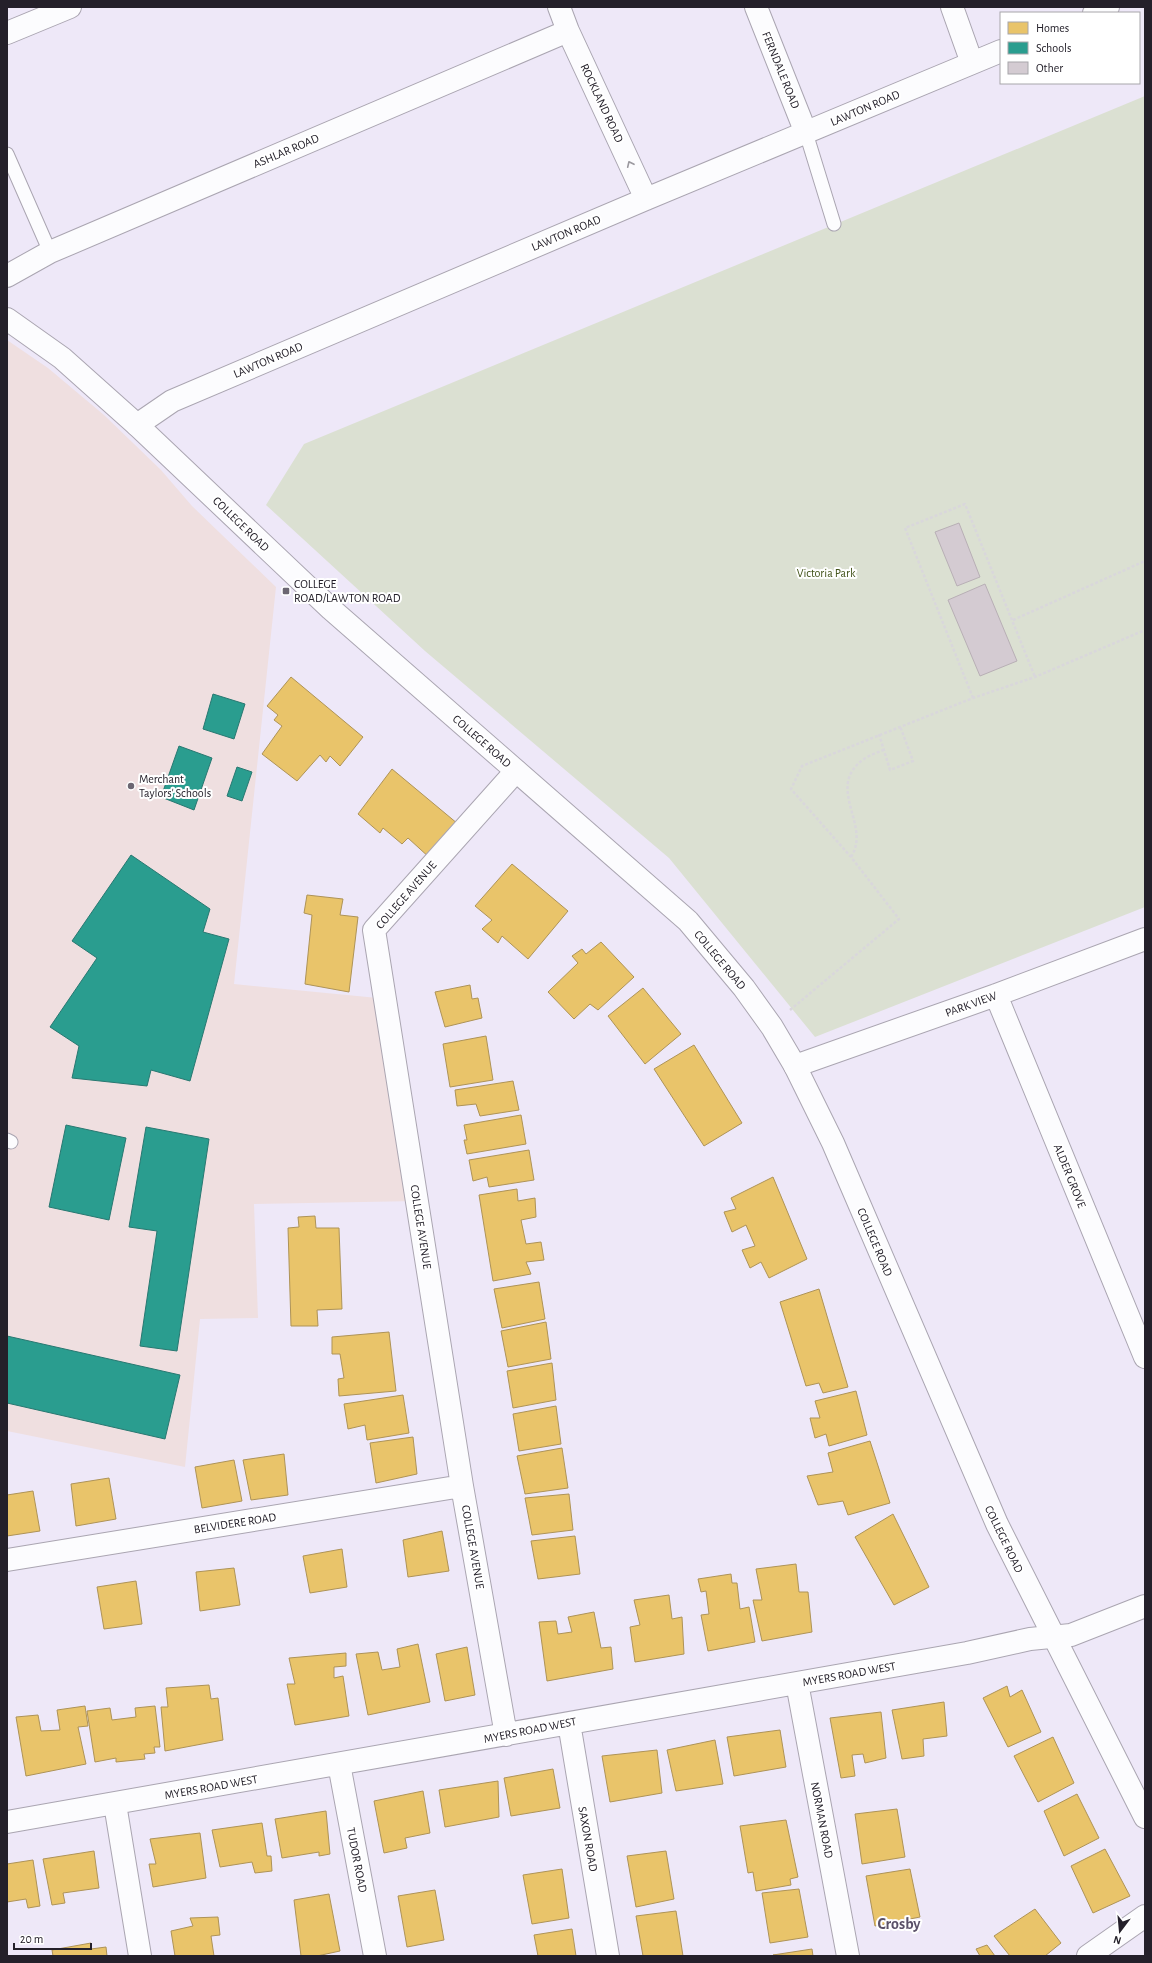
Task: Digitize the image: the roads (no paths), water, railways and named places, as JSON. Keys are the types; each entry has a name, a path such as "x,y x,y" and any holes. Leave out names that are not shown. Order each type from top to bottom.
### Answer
{"street":[{"path":"7,33 70,7"},
{"name":"ROCKLAND ROAD","path":"559,7 568,31 646,199"},
{"name":"FERNDALE ROAD","path":"756,7 806,133"},
{"path":"952,7 972,63"},
{"path":"1096,12 1108,7"},
{"name":"ASHLAR ROAD","path":"7,276 50,252 568,31"},
{"name":"LAWTON ROAD","path":"137,425 172,401 646,199 1000,51"},
{"name":"COLLEGE ROAD","path":"7,319 62,358 137,425 331,609 688,921 744,988 772,1027 795,1066 833,1143 958,1439 996,1524 1145,1817"},
{"name":"COLLEGE AVENUE","path":"506,1735 462,1486 374,930 516,771"},
{"name":"PARK VIEW","path":"795,1066 996,995 1145,939"},
{"name":"ALDER GROVE","path":"996,995 1145,1356"},
{"name":"BELVIDERE ROAD","path":"7,1560 462,1486"},
{"name":"MYERS ROAD WEST","path":"7,1822 967,1653 1030,1639 1071,1635 1145,1606"},
{"name":"NORMAN ROAD","path":"797,1683 848,1956"},
{"name":"SAXON ROAD","path":"568,1723 608,1956"},
{"name":"TUDOR ROAD","path":"339,1764 375,1956"},
{"path":"115,1804 140,1956"},
{"path":"1088,1956 1145,1916"}],"lane":[{"path":"806,133 834,224"},
{"path":"7,154 50,252"}],"place":[{"name":"COLLEGE ROAD/LAWTON ROAD","path":"286,591"},
{"name":"Merchant Taylors' Schools","path":"131,786"}],"district":[{"name":"Crosby","path":"899,1923"}],"park label":[{"name":"Victoria Park","path":"826,573"}]}
